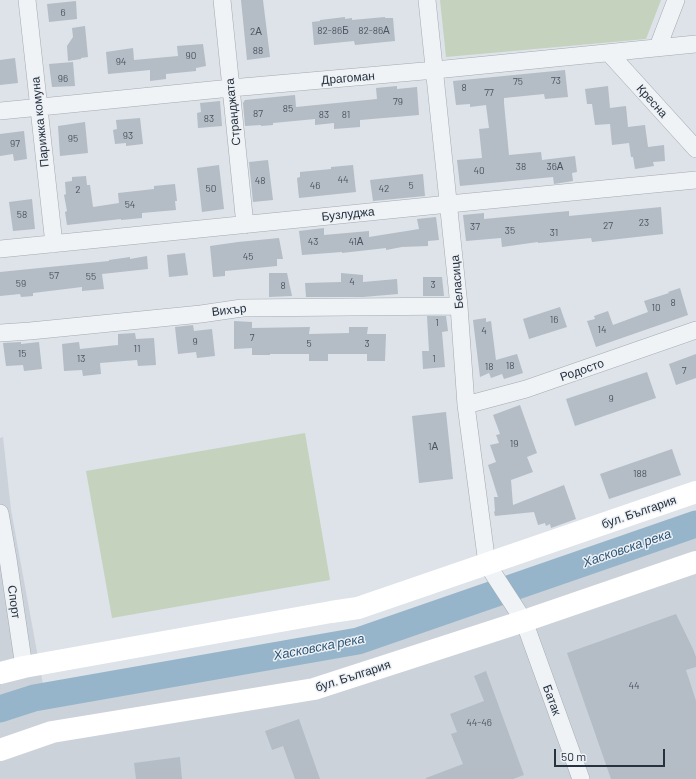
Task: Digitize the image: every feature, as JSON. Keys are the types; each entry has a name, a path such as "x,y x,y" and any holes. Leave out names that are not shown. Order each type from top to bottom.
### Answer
{"street":[{"name":"Парижка комуна","path":"27,0 54,244"},
{"name":"Странджата","path":"222,0 245,225"},
{"name":"Беласица","path":"428,0 460,306 466,405 487,564"},
{"path":"658,47 676,0"},
{"name":"Драгоман","path":"0,111 696,44"},
{"name":"Кресна","path":"609,53 696,149"},
{"name":"Бузлуджа","path":"0,249 696,180"},
{"name":"Вихър","path":"0,333 201,314 242,308 460,306"},
{"name":"Родосто","path":"466,405 526,389 696,330"},
{"name":"бул. България","path":"0,673 24,667 358,608 696,492"},
{"name":"Спорт","path":"0,514 24,667"},
{"name":"бул. България","path":"0,750 52,732 314,689 524,621 696,562"},
{"name":"Батак","path":"487,564 524,621 581,779"}],"shaded area":[{"path":"3,437 11,510 44,690 434,614 465,604 519,581 696,530 696,779 0,779 0,438"}],"green space":[{"path":"440,0 661,0 646,39 446,57"},
{"path":"305,433 330,580 112,618 86,471"}],"building":[{"path":"241,0 263,0 270,57 247,60"},
{"path":"76,1 77,19 49,22 47,4"},
{"path":"345,17 345,19 352,18 352,20 385,17 393,18 395,41 355,45 354,41 314,45 312,22"},
{"path":"85,26 88,57 68,61 67,46 73,37 72,28"},
{"path":"203,44 206,66 196,68 196,71 166,74 166,79 150,81 150,70 108,74 106,52 133,48 134,60 178,56 177,46"},
{"path":"15,58 18,83 0,85 0,60"},
{"path":"73,62 75,86 52,87 49,64"},
{"path":"565,70 568,97 545,99 544,94 504,98 504,103 509,155 541,152 542,160 575,156 577,172 572,173 573,181 554,184 553,177 460,186 457,160 482,158 479,129 489,128 486,105 470,107 470,104 456,105 453,81"},
{"path":"397,86 397,89 417,87 419,115 360,120 360,127 334,129 334,123 315,125 315,119 273,123 273,125 245,126 243,103 245,100 295,95 296,107 377,99 376,88"},
{"path":"608,86 610,108 626,106 628,127 645,125 648,147 664,145 665,161 653,162 654,166 635,169 629,143 612,145 610,124 595,125 592,104 587,104 585,89"},
{"path":"220,101 222,126 198,128 197,113 201,112 200,103"},
{"path":"140,118 143,144 126,146 126,143 115,144 113,130 117,129 116,120"},
{"path":"85,122 88,153 60,156 58,126"},
{"path":"24,131 27,159 14,161 13,154 0,156 0,134"},
{"path":"268,160 273,200 253,202 249,162"},
{"path":"219,165 224,209 202,212 197,168"},
{"path":"353,165 356,192 299,198 297,178 300,177 300,172"},
{"path":"423,174 425,196 373,201 370,180"},
{"path":"86,176 87,185 90,185 93,207 119,203 118,193 154,189 154,186 175,184 177,201 175,201 176,210 142,213 142,218 67,225 65,212 67,211 64,195 66,194 65,182 72,181 72,177"},
{"path":"32,199 35,229 13,231 9,202"},
{"path":"661,207 663,234 592,242 591,238 538,242 502,247 501,238 466,241 463,215 484,213 484,219 569,211 569,216"},
{"path":"436,217 439,240 428,241 428,246 302,255 299,231 324,228 324,235 369,231 369,237 419,229 417,219"},
{"path":"279,238 283,259 277,259 277,266 225,271 225,276 213,277 210,246"},
{"path":"185,253 188,275 169,277 167,255"},
{"path":"147,256 148,269 102,274 104,289 82,291 82,287 33,293 33,296 21,297 20,294 0,296 0,272"},
{"path":"269,273 287,273 292,296 269,297"},
{"path":"341,273 363,275 363,282 397,279 398,294 363,297 306,297 305,283 341,282"},
{"path":"423,277 442,277 444,296 423,296"},
{"path":"680,288 688,315 596,347 587,321 595,319 594,316 608,311 613,325 648,312 644,301"},
{"path":"560,307 567,327 529,339 523,319"},
{"path":"427,316 446,316 448,331 442,332 445,367 423,369 422,351 429,351"},
{"path":"486,318 486,322 491,321 496,360 517,354 523,373 504,379 502,374 491,378 489,373 480,377 473,320"},
{"path":"234,321 252,322 252,328 310,327 309,334 349,333 349,327 368,327 367,334 386,334 385,361 367,361 367,354 328,354 328,361 309,361 309,354 252,355 252,348 234,349"},
{"path":"193,325 194,331 212,329 215,356 197,358 196,352 178,354 175,327"},
{"path":"135,333 136,339 154,338 156,365 138,366 137,360 100,363 101,374 83,376 82,370 64,371 62,344 79,342 80,349 118,345 118,334"},
{"path":"21,342 21,344 39,342 42,369 24,371 23,365 6,366 3,343"},
{"path":"696,354 696,378 676,385 669,364"},
{"path":"647,372 656,398 575,426 566,399"},
{"path":"520,405 537,453 527,457 533,472 511,480 513,505 564,485 576,519 551,528 550,524 546,526 545,523 538,525 534,512 495,516 494,497 498,497 488,465 496,462 490,445 499,443 496,435 500,434 493,415"},
{"path":"446,412 453,479 419,483 412,416"},
{"path":"672,449 681,475 609,499 600,474"},
{"path":"676,614 696,657 696,667 686,670 696,701 696,779 611,779 567,653"},
{"path":"486,671 524,775 513,779 426,779 463,764 451,734 457,732 450,714 484,701 474,676"},
{"path":"299,719 320,779 295,779 283,746 272,750 265,731"},
{"path":"180,757 182,779 136,779 134,763"}],"waterway":[{"name":"Хасковска река","path":"0,709 34,698 358,641 696,524"}]}
